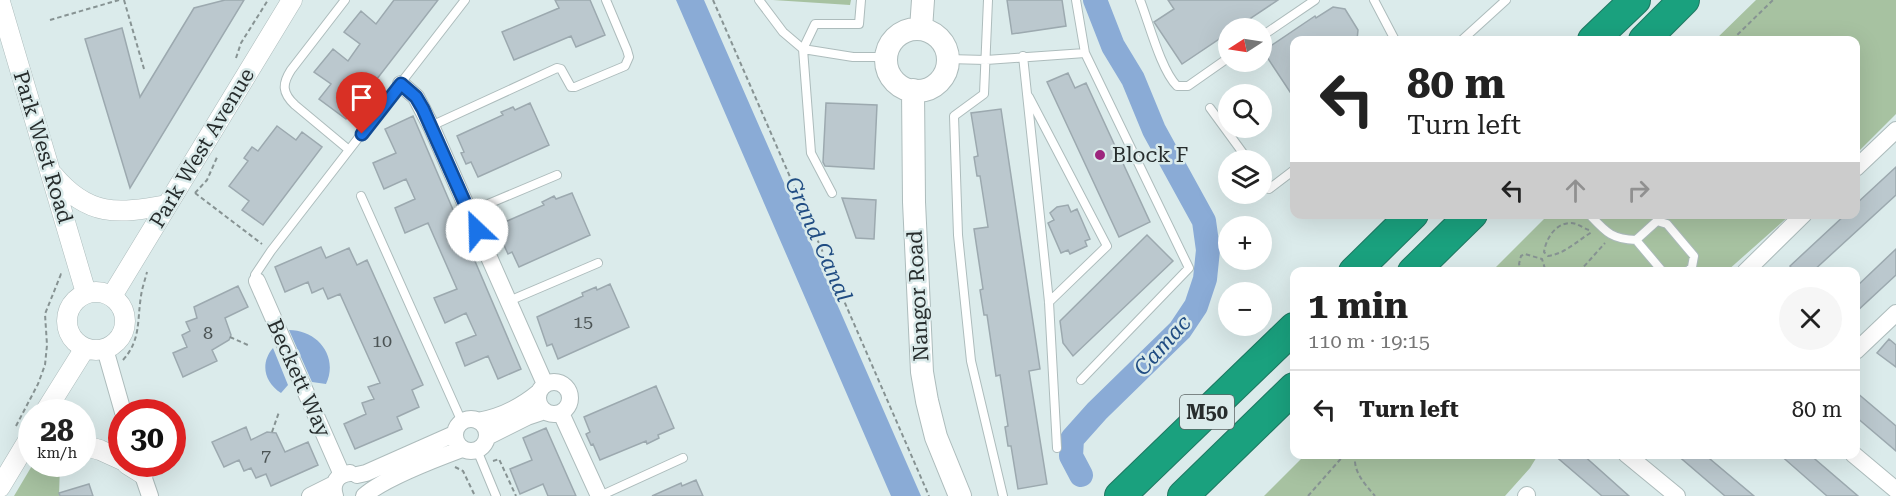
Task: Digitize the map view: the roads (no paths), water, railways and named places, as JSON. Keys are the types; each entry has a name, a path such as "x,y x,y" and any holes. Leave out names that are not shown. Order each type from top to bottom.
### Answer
{"highway":[{"path":"1597,36 1635,0"},
{"path":"1648,36 1684,0"},
{"path":"1359,267 1408,219"},
{"path":"1418,267 1467,219"},
{"name":"M50","path":"1120,496 1290,332"},
{"name":"M50","path":"1183,496 1290,392"}],"main road":[{"path":"921,29 923,0"},
{"path":"921,29 932,32 940,39 946,48 948,59 941,79 924,90 913,90 896,82 887,66 886,57 889,47 902,32 921,29"},
{"name":"Nangor Road","path":"913,90 914,202 922,372 936,437 960,496"}],"street":[{"name":"Park West Road","path":"0,2 9,45 51,173 86,293"},
{"name":"Park West Avenue","path":"112,296 287,4"},
{"path":"401,84 416,97 431,126 509,301 542,388 539,403 553,412 599,496"},
{"path":"1860,164 1896,130"},
{"path":"51,173 81,202 98,208 125,212 167,205"},
{"path":"1750,267 1799,219"},
{"name":"Beckett Way","path":"256,281 342,482 364,483 363,496"},
{"path":"104,292 112,296 119,302 126,320 120,338 105,349 85,348 70,334 67,325 71,305 86,293 104,292"},
{"path":"1860,347 1896,313"},
{"path":"53,399 85,348"},
{"path":"105,349 119,399"},
{"path":"310,496 366,473 472,439 527,417 553,412 569,405 569,390 556,381 542,388 522,406 490,419 472,439 373,488 363,496"},
{"path":"1632,459 1677,496"},
{"path":"1859,459 1896,490"},
{"path":"0,487 18,462"},
{"path":"141,477 150,496"}],"lane":[{"path":"345,0 284,81 284,90 287,98 349,150"},
{"path":"256,281 255,275 271,251 465,0"},
{"path":"431,126 557,68 566,75 571,87 575,87 625,66 629,57 627,50 606,0"},
{"path":"759,0 783,33 803,49 853,57 886,57"},
{"path":"832,193 812,153 803,49 815,24 859,24 861,0"},
{"path":"988,0 984,94 954,116 958,235 971,361 1003,496"},
{"path":"1076,0 1084,53 1189,268 1081,380"},
{"path":"1140,0 1165,67 1171,80 1178,86 1188,86 1218,65"},
{"path":"1272,29 1315,0"},
{"path":"1374,0 1393,36"},
{"path":"1466,36 1506,0"},
{"path":"948,59 986,60 1084,53"},
{"path":"1023,56 1049,302 1057,448"},
{"path":"1027,92 1107,246 1049,302"},
{"path":"1210,108 1241,150"},
{"path":"1272,187 1290,173"},
{"path":"469,212 557,175"},
{"path":"362,196 496,496"},
{"path":"1593,219 1608,239 1636,240 1657,221 1667,224 1694,256 1692,267"},
{"path":"1636,240 1659,267"},
{"path":"509,301 598,263"},
{"path":"599,496 683,458"}],"water":[{"path":"676,0 704,0 921,496 891,496"},
{"path":"289,330 308,334 323,346 330,364 326,384 312,382"},
{"path":"273,348 288,385 281,393 275,389 266,372 266,360"}],"waterway":[{"name":"Camac","path":"1081,475 1071,456 1072,439 1097,411 1180,330 1196,306 1205,279 1208,250 1204,221 1154,130 1133,79 1113,46 1095,0"}],"place":[{"name":"Block F","path":"1100,155"}],"water label":[{"name":"Grand Canal","path":"819,239"}]}
